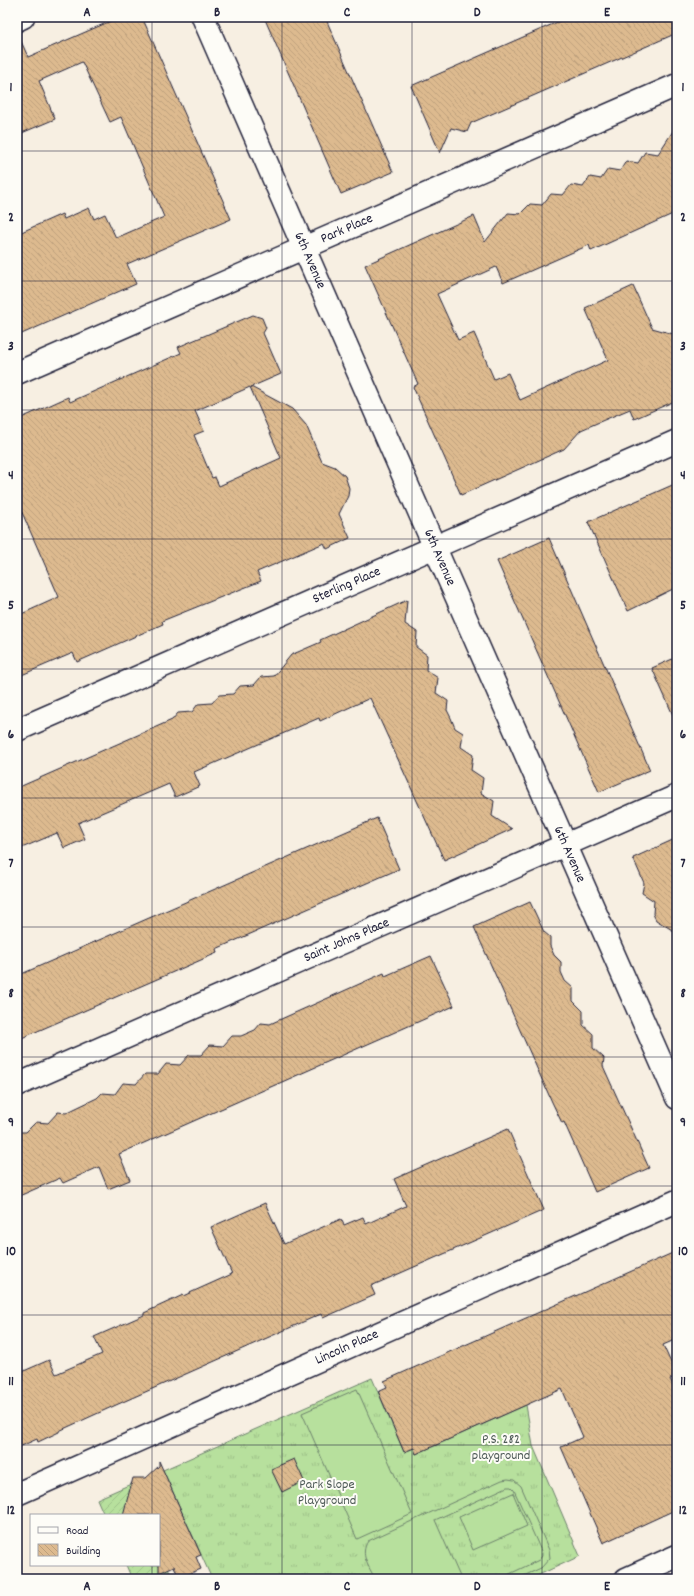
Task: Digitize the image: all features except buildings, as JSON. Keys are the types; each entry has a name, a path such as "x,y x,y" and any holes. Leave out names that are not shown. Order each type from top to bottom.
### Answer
{"street":[{"path":"17,20 23,17"},
{"name":"6th Avenue","path":"203,17 565,846 677,1098"},
{"name":"Park Place","path":"17,374 677,85"},
{"name":"Sterling Place","path":"17,730 677,441"},
{"name":"Saint Johns Place","path":"17,1086 677,796"},
{"name":"Lincoln Place","path":"17,1494 677,1201"},
{"path":"626,1579 677,1556"}],"green space":[{"name":"Park Slope Playground","path":"372,1378 404,1452 414,1448 416,1454 526,1405 533,1446 580,1556 530,1579 212,1579 163,1470"},
{"path":"357,1389 412,1514 357,1539 302,1413"},
{"path":"502,1480 514,1480 521,1486 549,1550 550,1558 541,1568 517,1579 499,1579 539,1560 542,1556 514,1490 511,1487 507,1487 435,1520 461,1579 375,1579 366,1560 364,1551 368,1541"},
{"path":"131,1484 145,1514 104,1514 97,1499"},
{"path":"513,1493 527,1526 473,1550 459,1517"},
{"path":"160,1549 173,1579 132,1579 126,1566 160,1566"}],"park label":[{"name":"P.S. 282 playground","path":"501,1448"}]}
